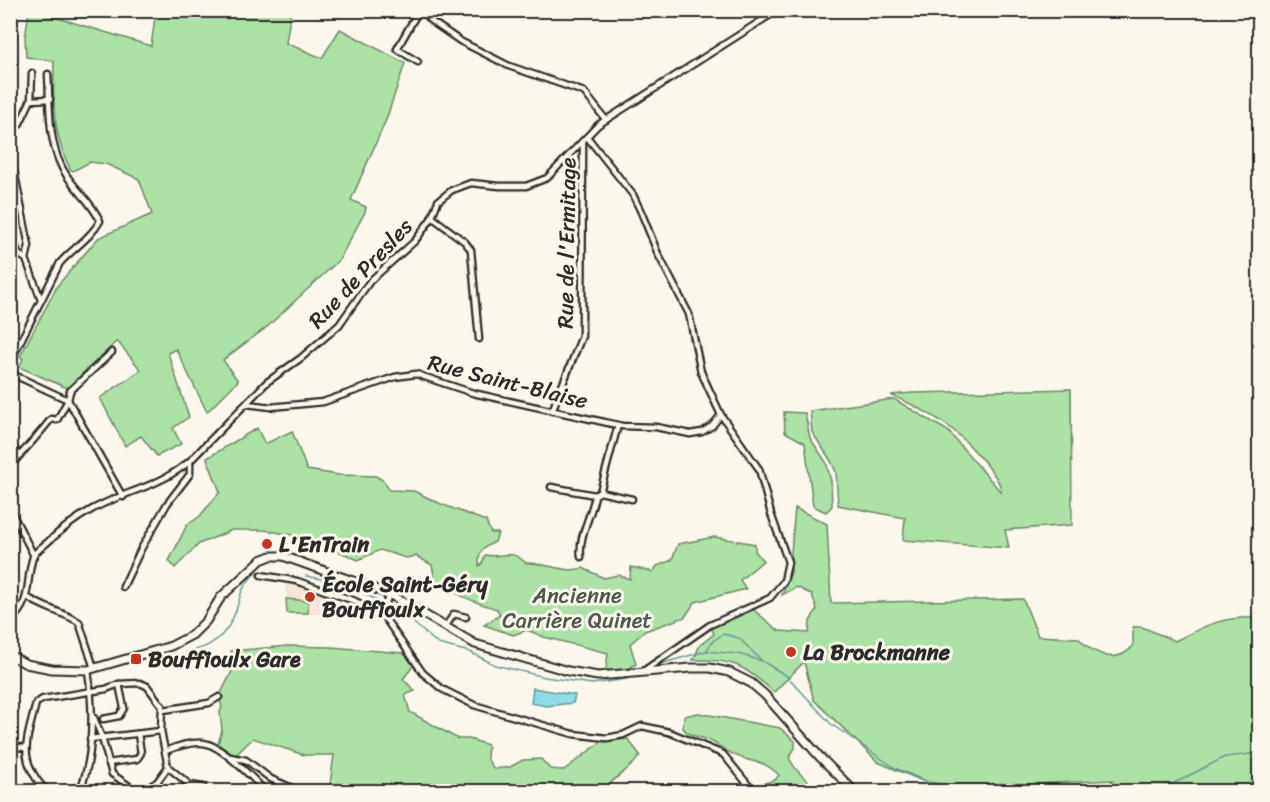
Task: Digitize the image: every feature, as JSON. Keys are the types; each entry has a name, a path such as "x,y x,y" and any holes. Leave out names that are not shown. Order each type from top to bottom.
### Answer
{"main road":[{"path":"10,655 26,664 52,669 91,669 171,646 192,635 206,621 221,597 261,560 271,556 283,556 390,594 475,644 568,671 598,676 692,668 710,668 729,672 751,683 765,695 819,756 855,792"}],"street":[{"path":"418,62 397,49 421,10 431,21 470,46 509,66 584,92 606,120"},
{"name":"Rue de Presles","path":"34,556 51,539 91,510 148,487 180,470 267,382 301,358 339,325 370,281 415,241 432,217 438,201 452,190 471,183 526,186 547,178 598,125 778,10"},
{"path":"10,136 20,123 31,100 32,73"},
{"path":"10,362 60,263 71,250 95,230 100,221 96,211 65,174 57,155 51,128 48,74"},
{"path":"31,100 50,99"},
{"path":"586,140 633,195 642,213 658,254 689,314 701,372 721,415 759,469 771,514 788,562 787,572 779,589 770,598 710,625 640,673"},
{"name":"Rue de l'Ermitage","path":"552,411 582,336 586,140"},
{"path":"10,150 29,246 26,259 41,300"},
{"path":"432,217 465,242 471,250 479,339"},
{"path":"10,229 18,254 26,259"},
{"path":"10,467 51,419 57,420 68,400 70,391 112,352"},
{"path":"10,373 68,400 123,497"},
{"name":"Rue Saint-Blaise","path":"247,404 271,407 323,402 395,377 416,374 473,393 618,425 656,427 690,434 702,432 712,426 721,415"},
{"path":"581,557 579,547 618,425"},
{"path":"10,442 19,455"},
{"path":"123,587 137,556 167,504 190,474 190,461"},
{"path":"551,487 632,498"},
{"path":"10,509 34,556 27,597 16,617 10,621"},
{"path":"261,575 297,581 383,611 423,673 442,689 474,705 573,734 607,738 623,735 642,726 669,732 723,754 754,792"},
{"path":"383,611 390,594"},
{"path":"27,597 79,622 91,669 93,715 88,759 79,792"},
{"path":"445,627 454,614 466,617"},
{"path":"47,792 31,770 25,748 36,703 43,699 119,684 140,683 147,686 159,700 163,710 161,731 168,766 190,785 202,788"},
{"path":"103,719 118,716 124,708 119,684"},
{"path":"163,710 209,703 219,697"},
{"path":"93,715 112,774 132,788 133,792"},
{"path":"90,739 161,731"},
{"path":"108,763 137,759 141,753 138,734"},
{"path":"166,751 183,744 205,743 247,771 266,792"},
{"path":"10,746 25,748"},
{"path":"228,757 246,760 271,779 297,790 296,792"},
{"path":"141,792 157,782 168,766"}],"shaded area":[{"name":"École Saint-Géry Bouffioulx","path":"285,579 339,599 331,614 287,613"}],"green space":[{"path":"29,11 151,46 156,11 210,15 210,11 291,11 286,43 322,58 340,29 405,63 386,120 351,200 366,207 365,212 339,260 267,327 223,360 238,381 207,412 176,349 168,353 189,417 173,428 181,444 157,456 141,436 125,446 100,398 141,370 117,341 67,388 19,367 23,359 20,356 58,285 98,238 152,214 139,179 106,164 90,162 73,171 70,169 57,130 54,103 54,61 26,57 25,38"},
{"path":"1071,389 1072,525 1005,530 1009,548 903,540 905,518 838,505 836,472 812,432 810,411 894,399 948,431 1001,492 990,469 953,430 940,420 891,395"},
{"path":"784,412 805,413 810,438 826,462 831,481 832,506 826,512 813,506 805,443 785,432"},
{"name":"Ancienne Carrière Quinet","path":"257,428 265,444 292,431 307,470 339,475 376,476 384,481 389,490 414,491 486,521 491,533 498,533 495,542 482,551 479,566 485,555 511,554 526,563 569,570 583,568 604,578 618,575 630,579 631,567 653,572 657,566 672,560 678,544 715,537 755,544 755,551 763,561 740,580 746,589 695,602 685,617 645,631 630,644 636,664 625,671 606,670 608,653 544,637 527,630 513,635 484,625 500,615 497,609 465,598 442,585 435,580 432,565 416,556 406,558 380,550 358,560 309,538 264,530 232,530 199,544 175,568 169,561 187,525 199,517 220,492 207,458"},
{"path":"795,508 827,524 831,603 1023,599 1038,636 1078,638 1098,653 1112,656 1126,652 1133,646 1133,627 1142,627 1175,641 1196,630 1225,620 1259,618 1259,791 1104,791 1113,780 1016,785 1016,791 969,792 925,782 878,762 814,700 804,662 774,692 738,666 719,661 693,660 700,645 714,634 710,625 750,607 779,631 809,633 810,621 817,609 812,595 797,587 782,595 791,572"},
{"path":"286,599 308,601 308,613 287,613"},
{"path":"288,646 403,653 414,665 403,679 415,691 405,695 410,712 458,739 469,739 488,745 487,759 494,769 510,767 523,760 541,759 550,769 564,770 601,742 628,739 640,755 604,791 332,792 330,785 334,755 304,755 253,738 235,756 218,744 222,730 220,712 222,707 219,697 232,671 231,651"},
{"path":"698,713 780,728 795,741 795,748 789,758 796,769 810,783 827,791 759,791 755,786 775,780 779,775 763,764 744,759 712,742 688,733 683,728 684,716"}],"water":[{"path":"533,688 575,695 573,703 546,706 531,703"}],"waterway":[{"path":"186,652 209,645 222,635 236,610 243,588 256,571"},
{"path":"306,576 337,582 360,591 383,604"},
{"path":"387,606 401,612 438,644 470,652 495,665 545,677 592,684 627,679"},
{"path":"707,650 713,641 723,634 739,638 761,660"},
{"path":"660,664 706,651 738,654 762,661 787,676 831,724 895,768 928,782 1000,792"},
{"path":"1157,792 1225,757 1260,753"}],"place":[{"name":"L'EnTrain","path":"267,544"},
{"name":"École Saint-Géry Bouffioulx","path":"310,597"},
{"name":"La Brockmanne","path":"791,652"},
{"name":"Bouffioulx Gare","path":"136,659"}]}
